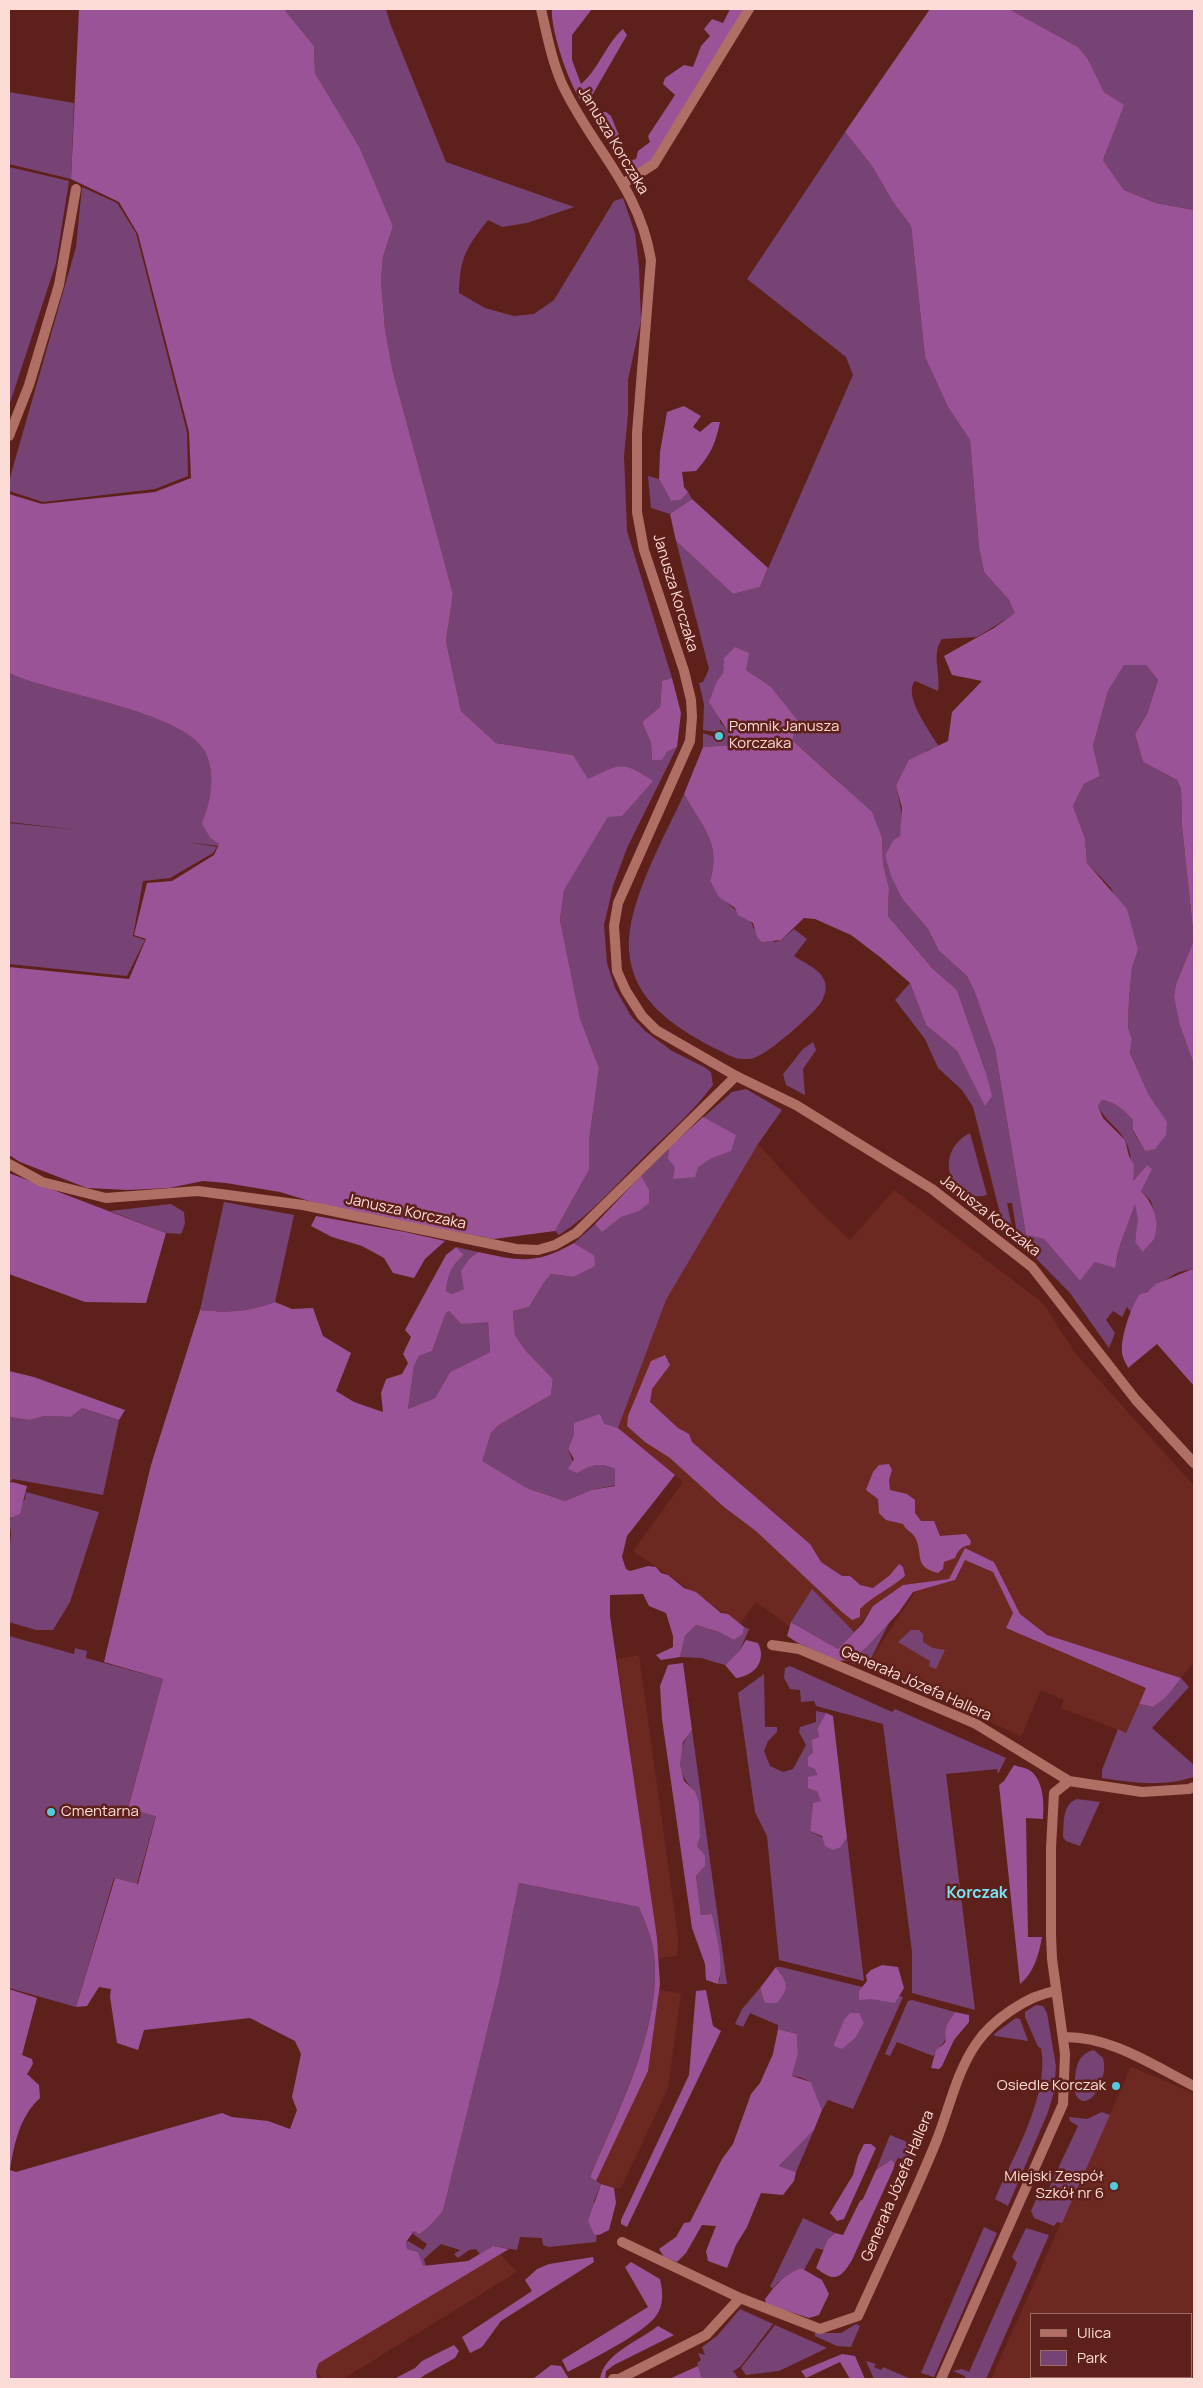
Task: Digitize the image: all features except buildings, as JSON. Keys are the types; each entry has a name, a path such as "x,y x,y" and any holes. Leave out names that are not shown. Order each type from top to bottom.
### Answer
{"street":[{"name":"Janusza Korczaka","path":"541,9 550,50 563,86 624,183 647,236 651,260 637,433 637,512 650,569 684,671 691,700 690,741 618,903 614,926 616,963 626,991 642,1016 656,1030 736,1076 796,1104 932,1189 1032,1267 1136,1400 1194,1463"},
{"path":"624,183 654,164 749,9"},
{"path":"9,436 29,385 60,285 76,189"},
{"name":"Janusza Korczaka","path":"9,1164 42,1182 106,1198 198,1191 303,1205 453,1238 516,1250 538,1250 556,1245 576,1233 736,1076"},
{"name":"Generała Józefa Hallera","path":"772,1646 799,1649 976,1724 1068,1781 1142,1792 1189,1789 1194,1787"},
{"path":"940,2379 1063,2104 1065,2054 1052,1959 1051,1829 1054,1793 1068,1781"},
{"name":"Generała Józefa Hallera","path":"622,2242 740,2298 820,2329 858,2316 936,2142 960,2073 976,2043 1004,2017 1028,1999 1043,1993 1056,1991"},
{"path":"1063,2037 1092,2040 1121,2049 1194,2086"},
{"path":"613,2379 619,2379 706,2335 740,2298"}],"shaded area":[{"path":"79,9 284,9 314,46 315,73 360,148 393,226 383,257 381,280 385,329 393,372 453,594 446,641 461,711 496,743 573,755 588,779 621,766 643,774 653,781 622,816 608,817 564,890 560,920 580,1018 599,1068 589,1141 589,1170 555,1231 494,1239 332,1208 280,1192 226,1183 203,1181 169,1188 128,1190 87,1188 20,1162 9,1155 9,967 129,979 146,939 134,935 147,883 172,881 214,855 219,844 210,838 202,823 210,797 210,769 205,752 193,738 172,725 146,715 29,681 9,673 9,494 42,504 155,492 191,478 189,432 138,234 119,202 71,179"},
{"path":"552,9 592,9 572,35 572,60 581,84 593,71 617,35 623,29 627,35 586,106 580,99 568,75 554,31"},
{"path":"730,9 746,9 649,163 637,170 624,168 596,119 601,112 606,112 611,116 627,155 632,160 636,159 638,151 650,142 648,136 675,95 663,84 665,78 684,65 693,67 701,46 710,36 704,29 712,19 723,23"},
{"path":"930,9 1009,9 1078,47 1088,59 1104,92 1124,105 1103,160 1124,190 1156,203 1194,210 1194,940 1182,826 1181,789 1177,780 1143,762 1135,734 1147,714 1158,680 1146,665 1124,665 1108,691 1093,746 1100,776 1084,784 1073,806 1085,838 1087,863 1127,909 1138,950 1132,968 1129,1000 1128,1027 1132,1039 1130,1053 1149,1095 1167,1122 1166,1135 1155,1149 1145,1151 1133,1130 1133,1120 1127,1113 1107,1101 1102,1100 1098,1106 1103,1118 1125,1140 1129,1156 1134,1165 1133,1181 1147,1165 1152,1169 1141,1191 1149,1200 1154,1211 1156,1230 1154,1238 1143,1252 1135,1242 1138,1219 1135,1204 1119,1248 1115,1268 1095,1262 1080,1281 1044,1239 1026,1235 995,1049 975,993 967,976 939,951 928,929 903,900 891,876 885,855 894,839 900,836 902,808 896,786 909,760 948,741 952,712 982,681 952,675 944,656 994,628 1015,613 1009,600 984,572 979,548 970,440 948,407 925,357 911,226 893,202 872,166 845,132"},
{"path":"684,406 701,416 693,427 700,432 712,422 720,422 709,454 696,471 682,472 684,487 688,492 681,500 671,501 659,479 660,452 667,412"},
{"path":"692,499 768,568 760,587 733,594 676,541 670,514"},
{"path":"735,647 749,653 746,670 770,686 798,721 792,740 872,812 882,838 883,864 889,888 888,916 932,968 957,990 986,1073 992,1096 985,1106 957,1051 926,1025 910,983 880,957 851,935 815,919 804,918 781,940 762,942 757,937 753,923 738,915 735,908 719,897 710,881 713,867 712,845 703,825 684,794 703,747 731,745 727,730 709,702 717,681 723,673 724,658"},
{"path":"672,678 681,713 677,747 667,752 662,760 652,760 651,743 642,722 660,707 662,681"},
{"path":"1194,940 1194,1064 1180,1025 1174,997 1176,984"},
{"path":"703,1117 736,1135 731,1151 712,1158 698,1167 695,1177 673,1179 675,1167 668,1159 669,1148"},
{"path":"758,1144 817,1209 850,1240 894,1190 1043,1303 1075,1353 1194,1486 1194,1662 1181,1678 1047,1635 1020,1614 994,1562 965,1548 949,1579 903,1585 873,1606 854,1632 812,1590 789,1626 756,1602 740,1624 633,1551 683,1482 618,1428 666,1300"},
{"path":"9,1173 166,1233 146,1303 85,1302 9,1274"},
{"path":"641,1176 649,1190 649,1203 639,1211 621,1217 602,1232 595,1224"},
{"path":"316,1216 445,1241 425,1259 414,1278 393,1273 384,1258 362,1246 332,1237 311,1226"},
{"path":"574,1243 594,1255 595,1266 573,1277 551,1274 529,1307 513,1311 515,1335 526,1351 553,1379 551,1395 499,1425 491,1433 482,1461 527,1488 565,1501 591,1490 615,1486 615,1469 610,1467 596,1465 577,1473 568,1469 574,1459 568,1449 574,1434 574,1423 600,1414 604,1424 618,1428 675,1475 627,1536 622,1557 626,1569 630,1571 648,1566 656,1567 661,1573 668,1575 684,1588 696,1592 721,1613 728,1614 744,1627 743,1634 734,1640 719,1632 696,1625 685,1636 680,1657 661,1660 656,1655 673,1647 673,1636 666,1613 649,1606 643,1594 610,1595 610,1616 657,1938 660,1984 648,2071 596,2181 590,2177 626,2093 647,2032 653,2001 655,1972 652,1943 639,1907 519,1883 499,1983 443,2211 430,2226 419,2234 414,2231 406,2242 407,2249 418,2252 423,2266 468,2261 493,2246 509,2249 319,2363 316,2371 317,2379 9,2379 9,1989 37,1998 22,2055 32,2059 33,2064 27,2074 39,2085 40,2098 27,2113 19,2131 10,2170 16,2172 222,2113 232,2117 268,2121 290,2129 297,2110 292,2097 301,2054 295,2041 250,2018 144,2030 138,2050 117,2043 110,1997 111,1989 99,1987 87,2006 76,2007 115,1878 138,1884 156,1816 128,1808 163,1679 104,1662 151,1465 200,1310 238,1311 275,1302 292,1309 313,1308 323,1336 351,1353 336,1391 354,1402 383,1412 381,1393 386,1379 402,1374 408,1363 403,1354 411,1337 405,1330 446,1255 456,1247 464,1255 453,1267 449,1275 446,1291 452,1294 464,1289 461,1271 470,1258 478,1252 517,1259 528,1259 549,1255","holes":["449,1311 461,1324 488,1322 490,1352 450,1372 435,1398 408,1409 414,1366 419,1356 432,1351 446,1313"]},
{"path":"1194,1270 1194,1386 1157,1344 1128,1368 1122,1351 1126,1325 1140,1294 1147,1292 1156,1284"},
{"path":"665,1355 670,1365 652,1389 650,1402 678,1428 689,1434 692,1442 810,1544 821,1562 842,1576 850,1576 860,1585 873,1588 890,1575 899,1564 903,1567 905,1576 865,1604 860,1609 860,1617 852,1620 842,1612 756,1531 724,1507 670,1458 645,1442 627,1426 628,1416 651,1361"},
{"path":"9,1371 34,1377 125,1410 119,1420 82,1408 71,1417 45,1416 30,1420 9,1417"},
{"path":"889,1464 892,1470 889,1480 890,1490 907,1494 915,1500 915,1513 921,1521 934,1521 940,1536 966,1534 971,1541 970,1545 963,1547 955,1558 944,1562 943,1569 938,1573 925,1568 913,1535 903,1524 886,1520 879,1513 878,1499 866,1490 873,1472 879,1465"},
{"path":"9,1483 27,1486 20,1514 10,1518 9,1521"},
{"path":"965,1548 994,1562 1020,1614 1047,1635 1181,1678 1168,1694 1153,1707 1139,1704 1146,1688 1006,1628 1013,1613 993,1572 965,1560 955,1580 913,1592 899,1612 866,1648 850,1660 838,1661 787,1636 791,1622 838,1649 863,1623 873,1606 903,1585 949,1579"},
{"path":"965,1560 993,1572 1013,1613 1006,1628 1146,1688 1126,1733 1061,1708 1064,1700 1041,1690 1021,1737 869,1662 915,1592 955,1580"},
{"path":"746,1640 758,1643 761,1655 760,1661 754,1671 743,1677 736,1678 725,1665 740,1650"},
{"path":"639,1655 678,1937 677,1956 659,1958 617,1659"},
{"path":"683,1663 692,1730 683,1742 680,1764 684,1781 695,1791 699,1803 700,1838 697,1846 705,1855 705,1866 696,1876 701,1915 712,1914 718,1940 721,1967 718,1984 706,1980 705,1964 692,1928 662,1719 660,1686 668,1665"},
{"path":"826,1713 833,1716 847,1838 841,1847 833,1850 825,1846 822,1836 810,1831 813,1803 821,1801 817,1791 808,1788 808,1777 817,1775 815,1769 808,1766 808,1757 813,1753 812,1740 819,1737 817,1729"},
{"path":"1014,1765 1032,1772 1036,1777 1041,1788 1043,1807 1043,1819 1026,1818 1028,1937 1042,1937 1032,1969 1020,1984 999,1785 1004,1781"},
{"path":"882,1965 898,1967 904,1988 895,2003 871,1999 859,2000 859,1991 867,1981 866,1975 871,1970"},
{"path":"776,1967 785,1982 786,1989 777,2003 765,2003 760,1988"},
{"path":"659,1990 681,1993 668,2088 621,2188 614,2188 596,2181 648,2071"},
{"path":"706,1990 713,2026 721,2031 627,2227 621,2224 621,2220 689,2075 696,1991"},
{"path":"955,2012 969,2015 969,2022 954,2040 942,2066 939,2069 931,2068 936,2050 946,2040 945,2032 948,2022"},
{"path":"850,2013 859,2013 864,2023 855,2038 842,2049 834,2046 834,2044 844,2020"},
{"path":"778,2029 797,2034 798,2054 792,2076 811,2082 822,2110 814,2130 779,2166 796,2172 794,2181 783,2195 761,2193 727,2268 708,2261 706,2251 716,2226 702,2225 686,2253 677,2262 664,2257 659,2249 676,2237 684,2223 690,2222 722,2159 733,2144 751,2094 760,2083 773,2054"},
{"path":"1131,2067 1194,2093 1194,2379 991,2379"},
{"path":"864,2144 871,2144 876,2148 844,2219 837,2221 830,2213 853,2175 858,2156"},
{"path":"891,2160 895,2163 893,2170 852,2260 844,2272 836,2277 822,2272 816,2268 828,2239 835,2233 843,2235 860,2201 863,2199 876,2170"},
{"path":"601,2184 614,2188 616,2203 609,2230 599,2235 594,2234 588,2221"},
{"path":"500,2254 517,2272 343,2379 323,2379 316,2371 319,2363"},
{"path":"593,2257 594,2262 501,2321 482,2347 470,2353 462,2337 532,2291 525,2280 537,2269 549,2264"},
{"path":"631,2262 660,2279 662,2298 659,2312 640,2331 568,2372 562,2360 648,2307 625,2267"},
{"path":"801,2268 822,2280 829,2294 819,2315 809,2318 766,2304 765,2299 781,2280"},
{"path":"658,2326 674,2335 614,2365 606,2371 605,2379 600,2379 608,2362 615,2355"},
{"path":"454,2345 459,2351 455,2358 421,2378 394,2379 415,2368 422,2361"},
{"path":"842,2354 855,2356 865,2379 850,2379 840,2362 806,2378 801,2371"},
{"path":"551,2365 561,2366 569,2379 533,2379"},
{"path":"698,2366 702,2379 669,2379"}],"green space":[{"path":"284,9 386,9 446,162 574,207 527,223 502,227 488,220 469,246 463,261 459,293 485,308 514,316 534,314 554,300 614,201 623,198 635,233 639,267 641,320 628,380 628,414 624,456 627,531 672,678 662,681 660,707 642,722 651,743 652,760 677,747 627,848 613,886 604,925 607,963 615,988 631,1016 645,1031 672,1051 711,1072 713,1085 689,1113 603,1198 582,1218 559,1235 555,1231 589,1170 589,1141 599,1068 580,1018 560,920 564,889 608,817 573,755 496,743 461,711 446,641 453,594 393,372 385,329 381,280 383,257 393,226 360,148 315,73 314,46"},
{"path":"1009,9 1194,9 1194,210 1156,203 1124,190 1103,160 1123,105 1104,92 1088,59 1078,47"},
{"path":"9,92 74,103 71,179 9,164"},
{"path":"845,132 872,166 893,202 911,226 925,357 948,407 970,440 979,548 984,572 1009,600 1016,613 977,637 942,639 937,651 938,691 915,681 912,687 912,695 915,704 924,724 939,747 928,750 896,786 901,811 901,830 900,836 894,839 885,855 903,900 928,929 939,951 967,976 975,993 995,1049 1026,1235 1044,1239 1080,1281 1095,1262 1117,1261 1119,1248 1135,1203 1139,1219 1135,1242 1156,1219 1151,1201 1141,1191 1147,1165 1132,1182 1131,1160 1127,1144 1098,1106 1102,1100 1107,1101 1127,1113 1133,1120 1133,1131 1145,1151 1157,1107 1149,1095 1130,1053 1132,1039 1128,1027 1129,1000 1132,968 1138,950 1111,888 1087,863 1085,838 1073,806 1084,784 1100,776 1093,746 1108,691 1123,665 1146,665 1158,680 1147,714 1135,734 1143,762 1177,780 1181,789 1182,826 1194,940 1176,984 1174,997 1194,1064 1194,1270 1187,1270 1173,1275 1140,1294 1131,1312 1127,1307 1122,1317 1113,1311 1106,1320 1115,1333 1109,1348 1070,1293 1018,1240 1012,1203 1007,1203 1014,1237 1004,1229 973,1107 962,1090 938,1068 925,1039 895,1000 910,983 926,1025 957,1051 986,1106 986,1073 957,990 932,968 888,916 889,888 883,864 882,838 839,782 792,740 770,686 746,670 723,666 723,673 717,681 720,722 727,730 731,745 703,747 703,733 721,739 722,733 703,730 704,704 699,683 703,682 709,669 676,541 733,594 760,587 853,375 846,357 747,279"},
{"path":"9,167 69,181 56,263 9,406"},
{"path":"82,187 117,203 136,233 187,432 188,476 155,489 43,502 9,491 9,481 76,247"},
{"path":"648,476 659,479 671,501 681,500 688,492 692,499 670,514 651,508"},
{"path":"9,673 29,681 116,705 172,725 193,738 205,752 210,769 211,788 203,823 210,838 219,844 218,846 187,842 217,847 213,853 170,878 143,881 133,936 145,940 127,976 9,964 9,823 78,830 9,822"},
{"path":"684,794 703,825 712,845 713,867 710,881 718,893 750,921 755,930 764,937 775,942 781,940 794,929 807,939 794,956 820,973 825,982 824,997 820,1004 800,1025 762,1054 752,1059 741,1059 729,1055 699,1040 670,1021 647,997 638,983 632,968 629,950 634,912 648,870"},
{"path":"813,1042 816,1050 803,1069 805,1095 786,1085 783,1074 803,1049"},
{"path":"746,1089 782,1110 758,1144 666,1300 618,1428 574,1423 574,1434 568,1449 577,1472 596,1465 610,1467 615,1469 616,1485 591,1490 565,1501 527,1488 481,1461 491,1433 499,1425 551,1395 553,1379 526,1351 515,1335 513,1311 529,1307 551,1274 573,1277 594,1255 574,1243 601,1219 631,1186 680,1138 732,1092"},
{"path":"970,1133 987,1195 975,1196 964,1192 956,1185 951,1176 949,1164 951,1153 958,1142"},
{"path":"224,1202 294,1215 275,1302 238,1311 200,1310"},
{"path":"171,1204 184,1212 185,1224 181,1234 166,1233 110,1211"},
{"path":"456,1247 478,1252 470,1258 464,1289 452,1294 446,1291 449,1275 456,1263 464,1255"},
{"path":"449,1311 461,1324 488,1321 490,1352 450,1372 435,1398 408,1409 414,1366 419,1356 432,1351 446,1313"},
{"path":"82,1408 119,1420 103,1495 13,1479 9,1483 9,1417 30,1420 45,1416 71,1417"},
{"path":"26,1492 99,1512 70,1602 53,1630 36,1630 9,1622 9,1553 11,1534 9,1521 25,1499"},
{"path":"812,1589 854,1632 838,1649 791,1622"},
{"path":"890,1621 869,1662 866,1665 852,1664 850,1660 866,1648"},
{"path":"696,1625 719,1632 734,1640 743,1634 744,1627 749,1629 740,1650 725,1665 701,1658 680,1657 685,1636"},
{"path":"911,1630 919,1630 923,1634 923,1642 933,1648 945,1650 936,1669 929,1666 930,1661 898,1642"},
{"path":"9,1636 74,1654 75,1648 87,1651 86,1658 163,1679 128,1807 156,1815 137,1884 114,1878 76,2007 9,1988"},
{"path":"790,1666 892,1712 895,1709 1006,1758 998,1774 997,1769 946,1774 975,2010 912,1993 912,1952 883,1724 816,1706 814,1701 801,1702 800,1690 790,1689 784,1678 785,1668"},
{"path":"764,1674 765,1727 777,1727 777,1732 768,1741 764,1751 770,1766 783,1772 793,1769 806,1745 799,1732 800,1727 816,1722 816,1711 826,1713 817,1729 819,1737 813,1753 821,1801 813,1804 810,1831 841,1847 847,1838 864,1981 779,1960 767,1836 755,1812 738,1693"},
{"path":"1181,1678 1189,1687 1152,1728 1194,1765 1194,1777 1160,1783 1137,1783 1102,1778 1102,1770 1118,1729 1126,1733 1139,1704 1153,1707 1175,1687"},
{"path":"692,1730 727,1984 718,1984 720,1979 712,1914 701,1915 696,1876 705,1866 705,1855 697,1846 700,1838 695,1791 688,1784 681,1770 680,1762 683,1746"},
{"path":"1077,1799 1100,1802 1080,1846 1066,1841 1063,1837 1066,1810 1072,1801"},
{"path":"519,1883 639,1907 652,1943 655,1972 653,2001 647,2032 626,2093 590,2177 601,2184 594,2201 596,2242 549,2247 543,2245 542,2238 520,2237 517,2250 493,2246 480,2254 476,2249 469,2250 458,2258 454,2254 460,2250 441,2244 424,2259 426,2266 422,2266 418,2252 407,2249 406,2242 408,2241 423,2250 427,2244 413,2234 414,2231 419,2233 430,2226 443,2211 499,1983"},
{"path":"776,1967 903,1997 853,2109 828,2100 822,2110 811,2082 792,2076 798,2054 797,2034 778,2029 778,2025 750,2013 743,2027 735,2024 742,2009 760,1988 766,2003 781,1974"},
{"path":"912,2000 955,2012 946,2028 947,2038 933,2056 897,2042 890,2056 885,2054 908,2001"},
{"path":"1036,2005 1043,2006 1047,2013 1056,2066 1054,2092 1048,2112 1008,2206 995,2199 1028,2125 1040,2085 1041,2048 1038,2047 1025,2017 1025,2012"},
{"path":"1016,2018 1020,2019 1028,2041 995,2036 994,2034"},
{"path":"1094,2050 1103,2058 1104,2073 1092,2098 1082,2101 1075,2092 1076,2070 1084,2054"},
{"path":"1102,2112 1110,2115 1062,2223 1057,2222 1054,2226 1034,2218 1031,2211 1041,2188 1048,2190 1078,2126 1070,2121 1069,2117 1087,2119"},
{"path":"814,2130 796,2172 779,2166"},
{"path":"890,2135 912,2144 907,2154 912,2156 909,2160 898,2158 895,2163 891,2160 876,2170"},
{"path":"803,2218 835,2233 828,2239 824,2250 816,2248 804,2270 801,2268 777,2283 773,2288 770,2287"},
{"path":"984,2227 997,2233 934,2377 921,2373"},
{"path":"1026,2228 1049,2235 986,2379 965,2379 965,2376 953,2371 962,2369 969,2372 1017,2263 1012,2257"},
{"path":"740,2309 773,2324 741,2366 732,2372 738,2378 702,2379 697,2363 701,2360 698,2353 705,2355 702,2347 717,2336"},
{"path":"856,2324 860,2326 851,2347 837,2346 815,2336 815,2333 841,2333"},
{"path":"775,2325 827,2348 779,2371 746,2375 741,2368"},
{"path":"866,2361 876,2364 874,2367 881,2370 883,2367 911,2379 874,2379"}],"place":[{"name":"Pomnik Janusza Korczaka","path":"719,736"},
{"name":"Cmentarna","path":"51,1812"},
{"name":"Osiedle Korczak","path":"1116,2086"},
{"name":"Miejski Zespół Szkół nr 6","path":"1114,2186"}],"district":[{"name":"Korczak","path":"977,1894"}]}
